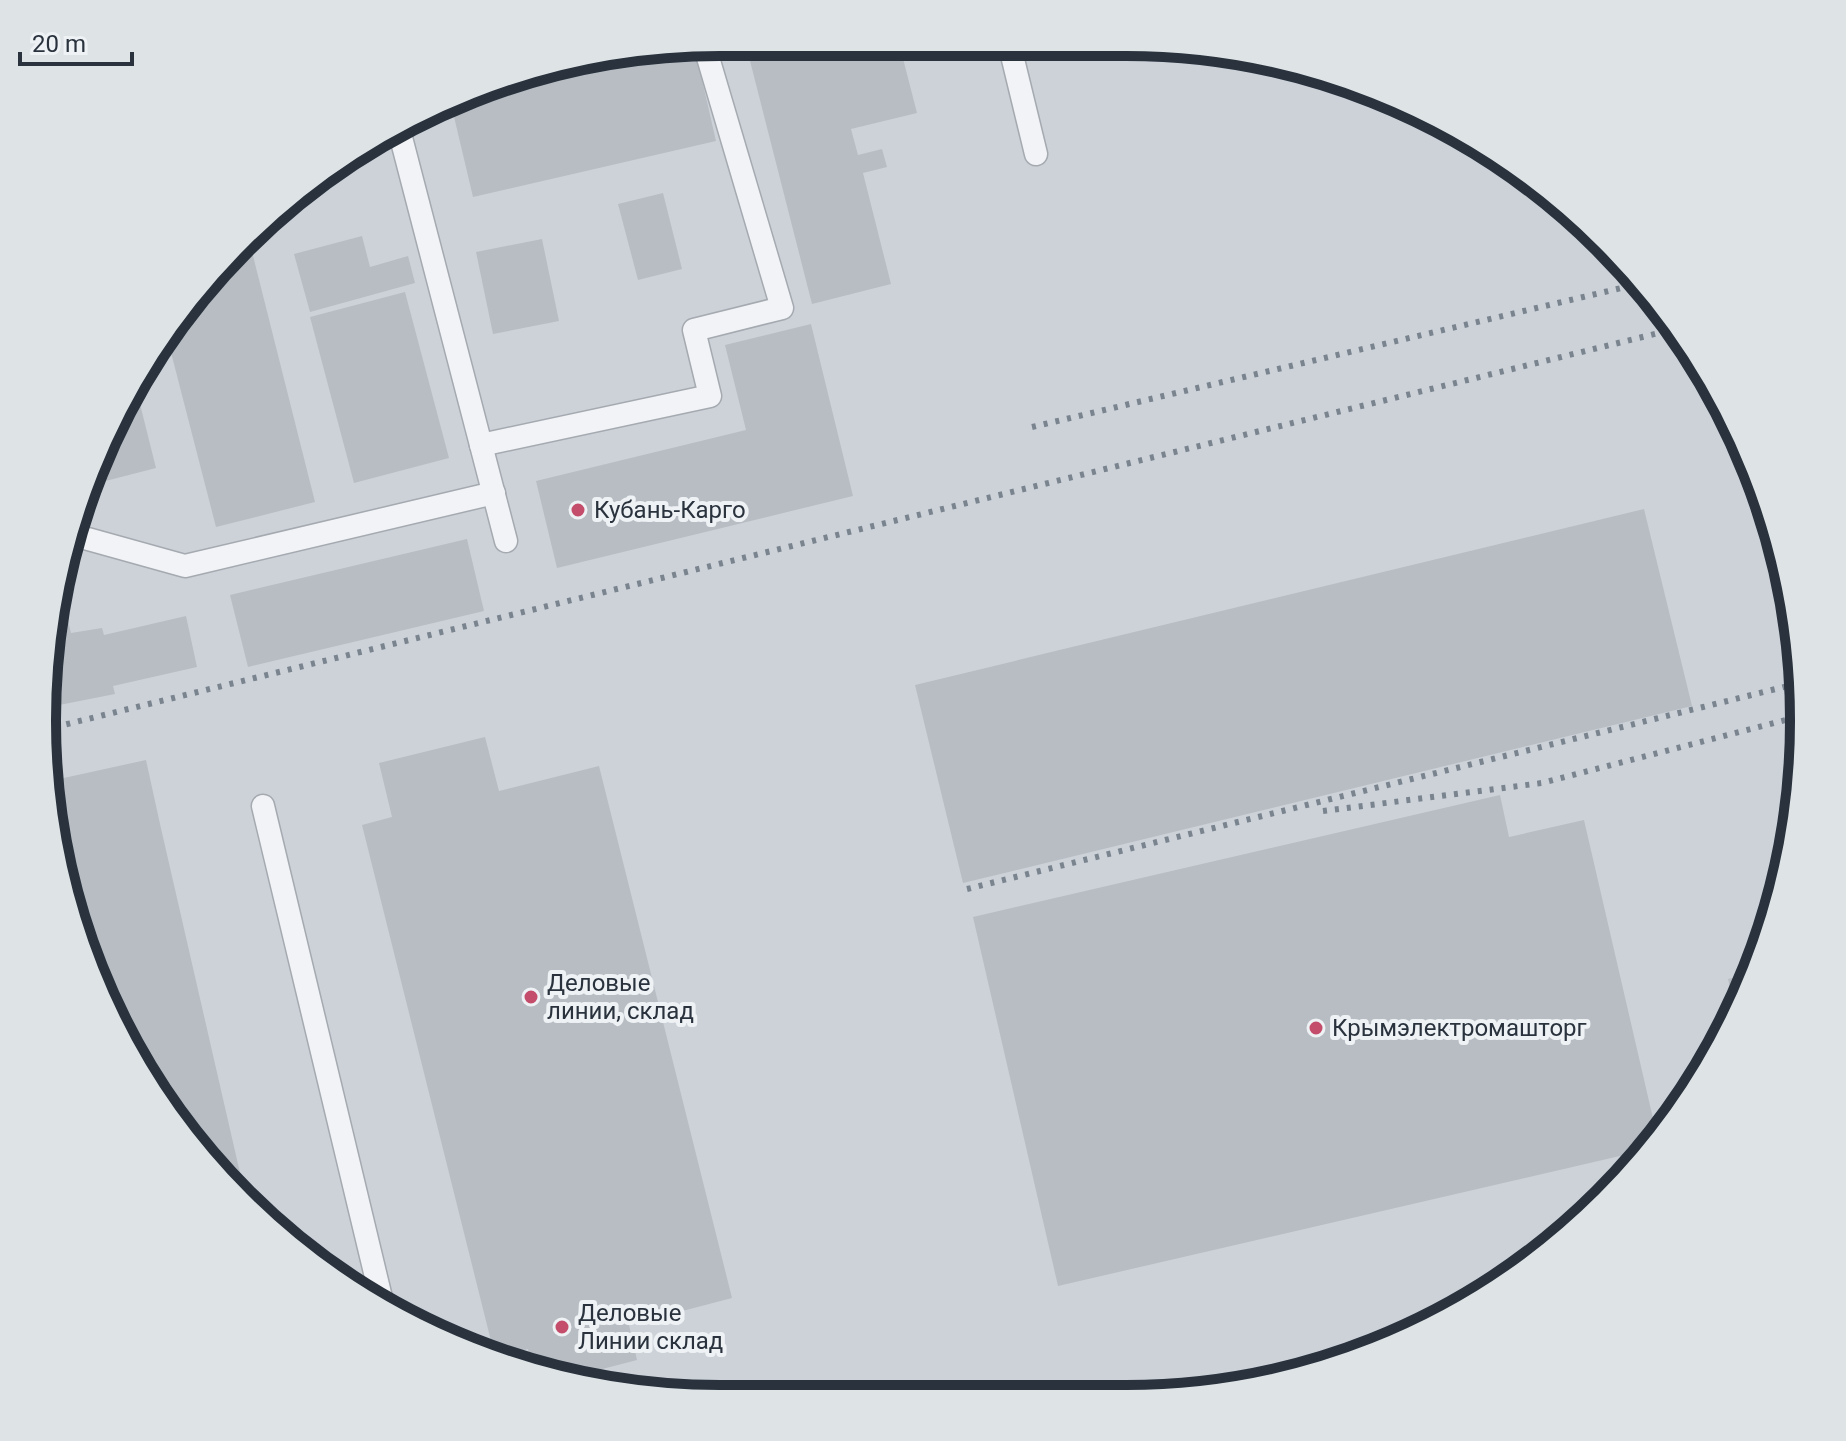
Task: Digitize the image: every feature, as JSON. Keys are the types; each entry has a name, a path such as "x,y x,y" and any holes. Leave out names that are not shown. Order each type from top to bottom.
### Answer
{"lane":[{"path":"481,445 710,396 694,330 782,308 708,56"},
{"path":"1012,56 1036,154"},
{"path":"401,138 506,541"},
{"path":"82,537 185,566 494,493"},
{"path":"263,806 379,1291"}],"shaded area":[{"path":"677,57 1169,57 1255,69 1339,91 1458,145 1530,193 1564,221 1625,282 1678,351 1701,388 1739,466 1755,507 1777,591 1789,677 1790,720 1789,764 1777,850 1755,934 1739,975 1701,1053 1678,1090 1625,1159 1595,1190 1564,1220 1495,1273 1419,1316 1339,1350 1255,1372 1212,1379 1126,1385 720,1385 634,1379 591,1372 507,1350 388,1296 316,1248 282,1220 221,1159 168,1090 125,1014 91,934 69,850 57,764 57,677 69,591 91,507 125,427 168,351 221,282 282,221 351,168 427,125 507,91 591,69"}],"building":[{"path":"749,56 902,56 917,113 851,129 858,155 882,149 887,167 863,173 891,284 812,304"},
{"path":"697,57 716,141 473,197 453,113 507,91 591,69"},
{"path":"663,193 682,269 638,280 618,204"},
{"path":"362,236 370,267 408,256 415,283 310,312 294,254"},
{"path":"542,239 559,321 493,334 476,252"},
{"path":"252,250 315,502 216,527 170,348 221,282"},
{"path":"405,292 449,458 354,483 310,317"},
{"path":"811,324 853,496 557,568 536,481 746,430 725,345"},
{"path":"139,400 156,468 101,482"},
{"path":"1644,509 1692,706 963,883 915,685"},
{"path":"467,539 484,611 248,667 230,595"},
{"path":"66,611 71,633 102,628 104,635 186,616 197,667 113,686 115,694 56,706"},
{"name":"Деловые линии, склад","path":"485,737 499,791 599,766 732,1298 629,1325 637,1360 591,1372 530,1357 528,1349 515,1352 492,1344 362,825 392,817 379,763"},
{"path":"146,760 242,1180 193,1125 168,1090 145,1053 107,975 79,892 69,850 59,779"},
{"name":"Крымэлектромашторг","path":"1500,795 1509,837 1584,820 1654,1123 1629,1154 1058,1286 973,917"},
{"path":"1738,976 1731,992 1728,979"}],"railway":[{"path":"1032,427 1629,286"},
{"path":"56,727 1664,332"},
{"path":"967,889 1789,686"},
{"path":"1323,811 1542,783 1790,719"}],"place":[{"name":"Кубань-Карго","path":"578,510"},
{"name":"Деловые линии, склад","path":"531,997"},
{"name":"Крымэлектромашторг","path":"1316,1028"},
{"name":"Деловые Линии склад","path":"562,1327"}]}
